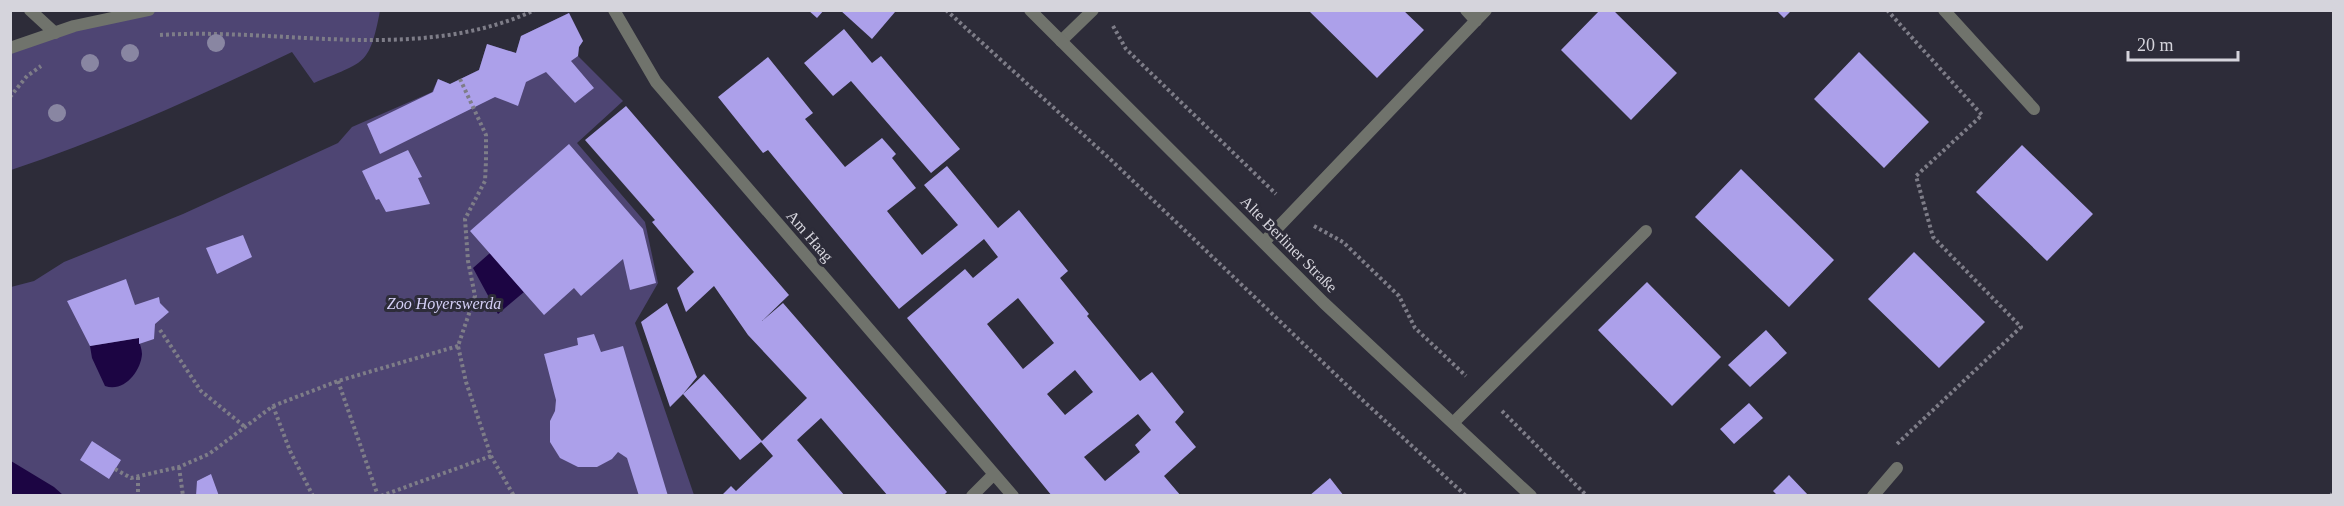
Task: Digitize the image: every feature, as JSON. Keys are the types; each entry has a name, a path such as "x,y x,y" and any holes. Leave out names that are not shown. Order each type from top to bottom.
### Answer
{"street":[{"path":"30,10 54,33"},
{"path":"10,48 54,33 148,10"},
{"name":"Am Haag","path":"614,10 656,82 1013,495"},
{"name":"Alte Berliner Straße","path":"1030,10 1324,303 1531,495"},
{"path":"1061,41 1093,10"},
{"path":"1466,10 1476,21"},
{"path":"1263,242 1486,10"},
{"path":"1944,10 2034,109"},
{"path":"1454,422 1646,231"},
{"path":"1873,495 1897,468"},
{"path":"972,495 994,474"}],"path":[{"path":"154,35 245,33 374,40 420,39 451,36 482,29 536,10"},
{"path":"946,10 1110,159 1356,394 1466,495"},
{"path":"1887,10 1982,115 1916,176 1933,237 2020,327 1892,449 1897,468"},
{"path":"1110,21 1126,49 1295,211 1310,224 1343,242 1399,296 1415,328 1587,495"},
{"path":"10,97 27,76 44,64"},
{"path":"460,79 486,135 486,161 485,181 465,219 468,261 475,296 458,345 466,382 491,456 514,495"},
{"path":"160,330 201,391 245,427"},
{"path":"115,469 131,478 179,467 209,454 273,406 338,381 458,345"},
{"path":"338,381 379,495 491,456"},
{"path":"273,406 290,451 313,495"},
{"path":"179,467 183,495"},
{"path":"138,477 138,495"},
{"path":"2331,495 2334,490"}],"green space":[{"path":"157,11 380,11 372,43 362,60 314,83 292,52 153,116 11,170 10,49 125,16"},
{"name":"Zoo Hoyerswerda","path":"569,13 583,41 579,47 578,56 623,101 577,143 645,222 658,283 635,323 694,495 11,496 11,287 34,281 64,262 183,214 338,143 352,127 432,92 438,79 450,84 479,70 487,44 516,53 521,36"}],"shaded area":[{"path":"490,253 524,292 498,314 473,268"},
{"path":"139,338 142,354 135,373 119,386 105,386 92,358 90,346"},
{"path":"11,461 54,487 63,495 11,495"}],"building":[{"path":"808,10 824,10 817,18"},
{"path":"840,10 894,10 895,12 872,39"},
{"path":"1308,10 1403,10 1424,30 1377,78"},
{"path":"1600,10 1613,10 1677,73 1631,120 1561,50"},
{"path":"1776,10 1792,10 1784,18"},
{"path":"569,13 583,41 579,47 578,56 571,61 594,88 575,103 546,72 526,82 518,106 495,97 380,154 367,124 433,92 438,79 450,84 479,70 487,44 516,53 521,36"},
{"path":"844,29 872,63 881,56 960,149 931,173 851,81 833,96 804,63"},
{"path":"1859,52 1929,122 1884,168 1814,99"},
{"path":"768,57 813,113 805,119 845,167 882,138 896,154 892,158 916,188 887,211 922,255 958,225 924,185 947,166 998,228 1019,210 1068,271 1060,278 1089,314 1087,316 1140,381 1152,372 1184,412 1175,422 1196,447 1164,476 1181,496 1052,496 907,318 965,269 973,278 998,257 984,239 899,309 768,150 763,153 718,97","holes":["1018,298 1054,343 1023,369 987,324","1075,370 1093,392 1065,415 1047,394","1138,414 1151,430 1135,445 1140,452 1105,481 1084,457"]},
{"path":"626,106 789,295 762,321 783,303 947,492 943,496 888,496 821,418 797,440 845,496 721,496 731,486 736,491 773,456 761,442 740,460 683,394 704,374 762,441 807,398 748,335 714,286 686,312 677,288 694,272 652,222 655,220 585,140"},
{"path":"569,144 643,229 656,283 630,290 623,259 581,296 574,288 544,315 470,231"},
{"path":"2022,145 2093,214 2047,261 1976,192"},
{"path":"408,150 422,177 418,178 430,204 386,212 379,199 376,200 362,171"},
{"path":"1741,169 1834,260 1789,307 1695,217"},
{"path":"243,235 252,257 217,274 206,248"},
{"path":"1914,252 1985,322 1939,368 1868,299"},
{"path":"126,279 135,305 159,297 160,303 169,312 155,324 154,339 139,344 139,338 90,346 67,301"},
{"path":"1647,282 1721,357 1672,406 1598,330"},
{"path":"667,303 697,377 670,407 641,322"},
{"path":"1766,330 1787,353 1750,387 1728,365"},
{"path":"594,334 601,352 623,346 668,496 639,496 627,458 618,452 612,459 597,467 578,467 560,458 550,442 550,421 555,411 556,400 544,354 578,345 577,338"},
{"path":"1749,403 1763,418 1734,444 1720,429"},
{"path":"92,441 121,460 109,479 80,460"},
{"path":"211,474 219,496 196,496 197,481"},
{"path":"1789,475 1809,496 1778,496 1773,491"},
{"path":"1330,478 1344,496 1309,496"}]}
